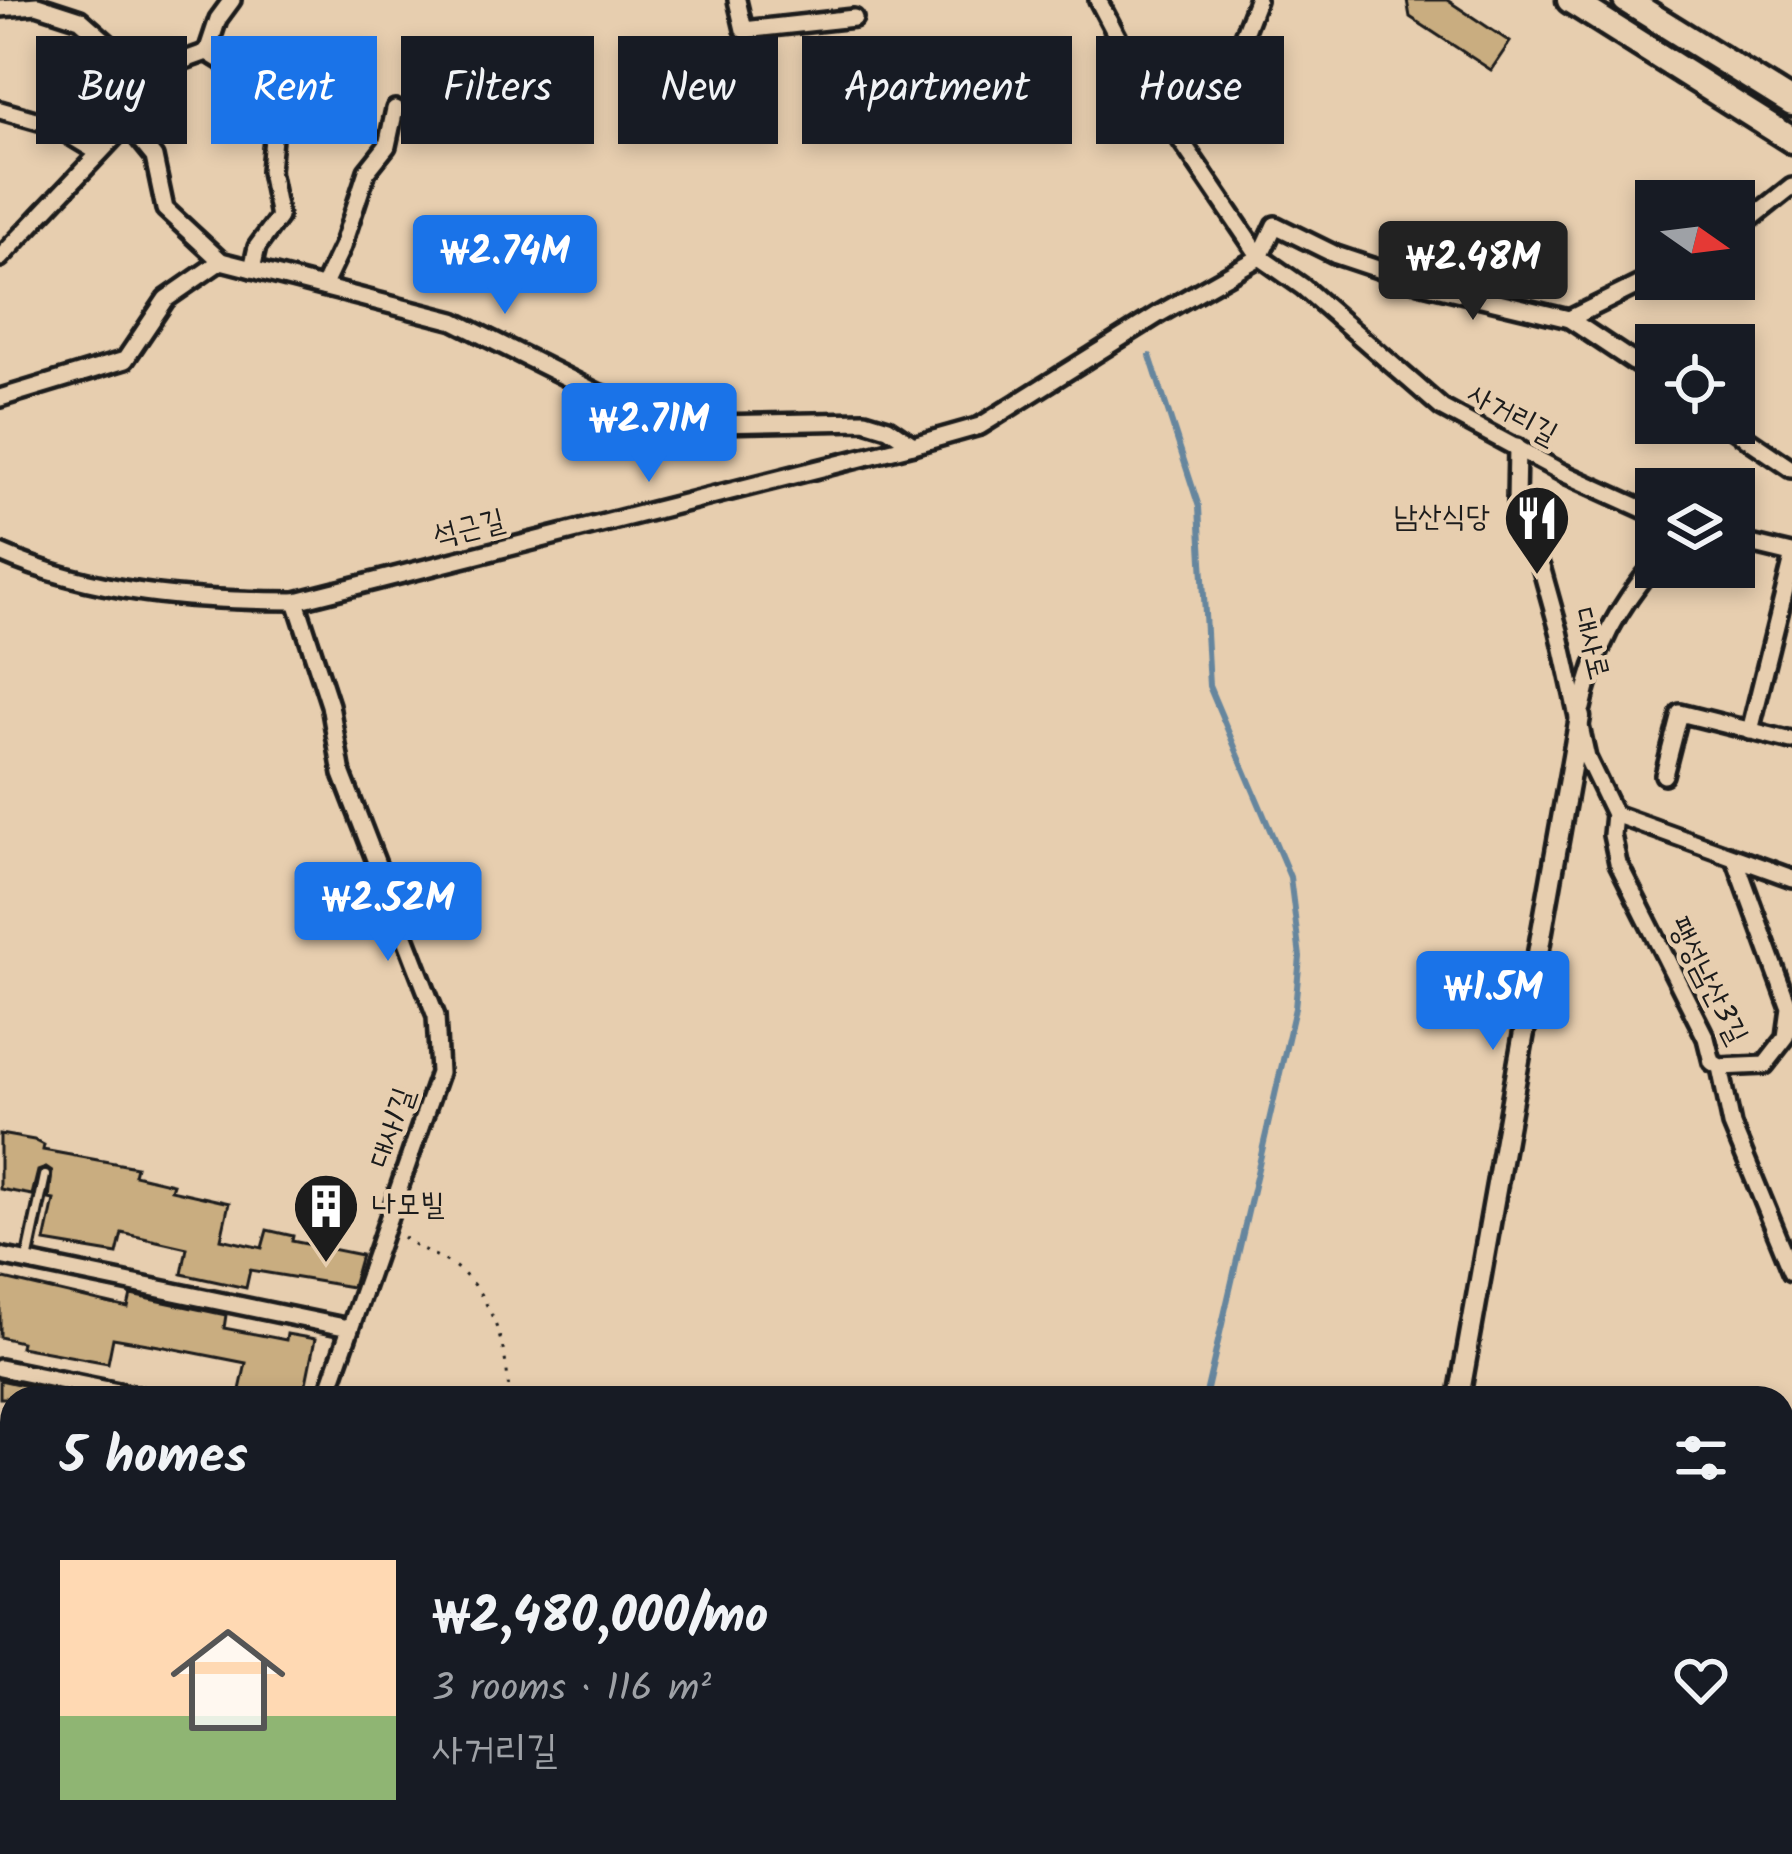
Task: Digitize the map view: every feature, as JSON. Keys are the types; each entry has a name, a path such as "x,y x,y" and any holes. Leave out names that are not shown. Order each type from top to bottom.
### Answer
{"main road":[{"path":"1570,0 1792,140"},
{"path":"1626,0 1792,103"}],"street":[{"path":"207,52 218,19 232,0"},
{"path":"737,0 744,30 854,18"},
{"name":"사거리길","path":"1098,0 1117,36"},
{"path":"1243,36 1257,0"},
{"path":"0,8 37,5 80,19 99,36"},
{"path":"187,59 207,52"},
{"path":"207,52 260,85 273,137 270,171 280,217 257,248 252,268"},
{"path":"323,287 367,171 387,146 395,109"},
{"path":"0,110 53,125 99,153"},
{"path":"0,258 108,144"},
{"path":"143,144 154,157 165,209 221,261 454,321 598,393 649,412 714,424 866,421 913,445"},
{"name":"사거리길","path":"1184,144 1260,257 1304,287 1442,408 1635,506"},
{"path":"1755,215 1792,186"},
{"name":"석근길","path":"0,553 36,568 140,592 220,601 296,601 913,445 980,426 1260,257 1275,225 1336,255 1423,284 1569,319"},
{"path":"0,398 125,360 166,298 221,261"},
{"path":"1569,319 1635,286"},
{"path":"1569,319 1635,363"},
{"path":"1755,444 1792,469"},
{"name":"대사로","path":"1516,447 1516,503 1542,570 1580,717"},
{"path":"1750,730 1792,558 1755,547"},
{"path":"1461,1386 1590,668 1635,586"},
{"name":"대사1길","path":"296,601 330,705 342,774 436,1016 439,1073 330,1386"},
{"path":"1664,775 1680,713 1792,741"},
{"name":"팽성남산3길","path":"1580,717 1587,758 1614,814 1612,835 1618,862 1706,1038 1712,1062 1720,1067 1732,1125 1792,1271"},
{"path":"1614,814 1792,878"},
{"path":"1720,1067 1765,1065 1786,1039 1790,1025 1785,990 1736,861"},
{"path":"0,1256 349,1328"},
{"path":"0,1368 89,1386"}],"lane":[{"path":"27,1261 45,1176"}],"path":[{"path":"387,1225 456,1268 483,1299 503,1346 507,1386"}],"building":[{"path":"1407,0 1447,0 1510,42 1491,70 1410,17"},
{"path":"0,1134 34,1140 44,1145 43,1150 136,1167 134,1175 173,1184 171,1190 229,1203 221,1239 262,1248 267,1230 293,1236 292,1241 361,1255 352,1287 250,1270 246,1288 182,1274 187,1248 122,1233 117,1254 45,1242 54,1200 49,1199 52,1172 38,1171 32,1195 0,1189"},
{"path":"0,1278 128,1308 131,1295 226,1315 224,1328 286,1340 287,1334 315,1339 305,1386 241,1386 246,1363 113,1338 108,1363 20,1347 21,1342 0,1337"}],"waterway":[{"path":"1150,356 1199,507 1209,686 1290,877 1300,957 1295,1008 1208,1386"}],"place":[{"name":"남산식당","path":"1537,577"},
{"name":"나모빌","path":"326,1265"}]}
